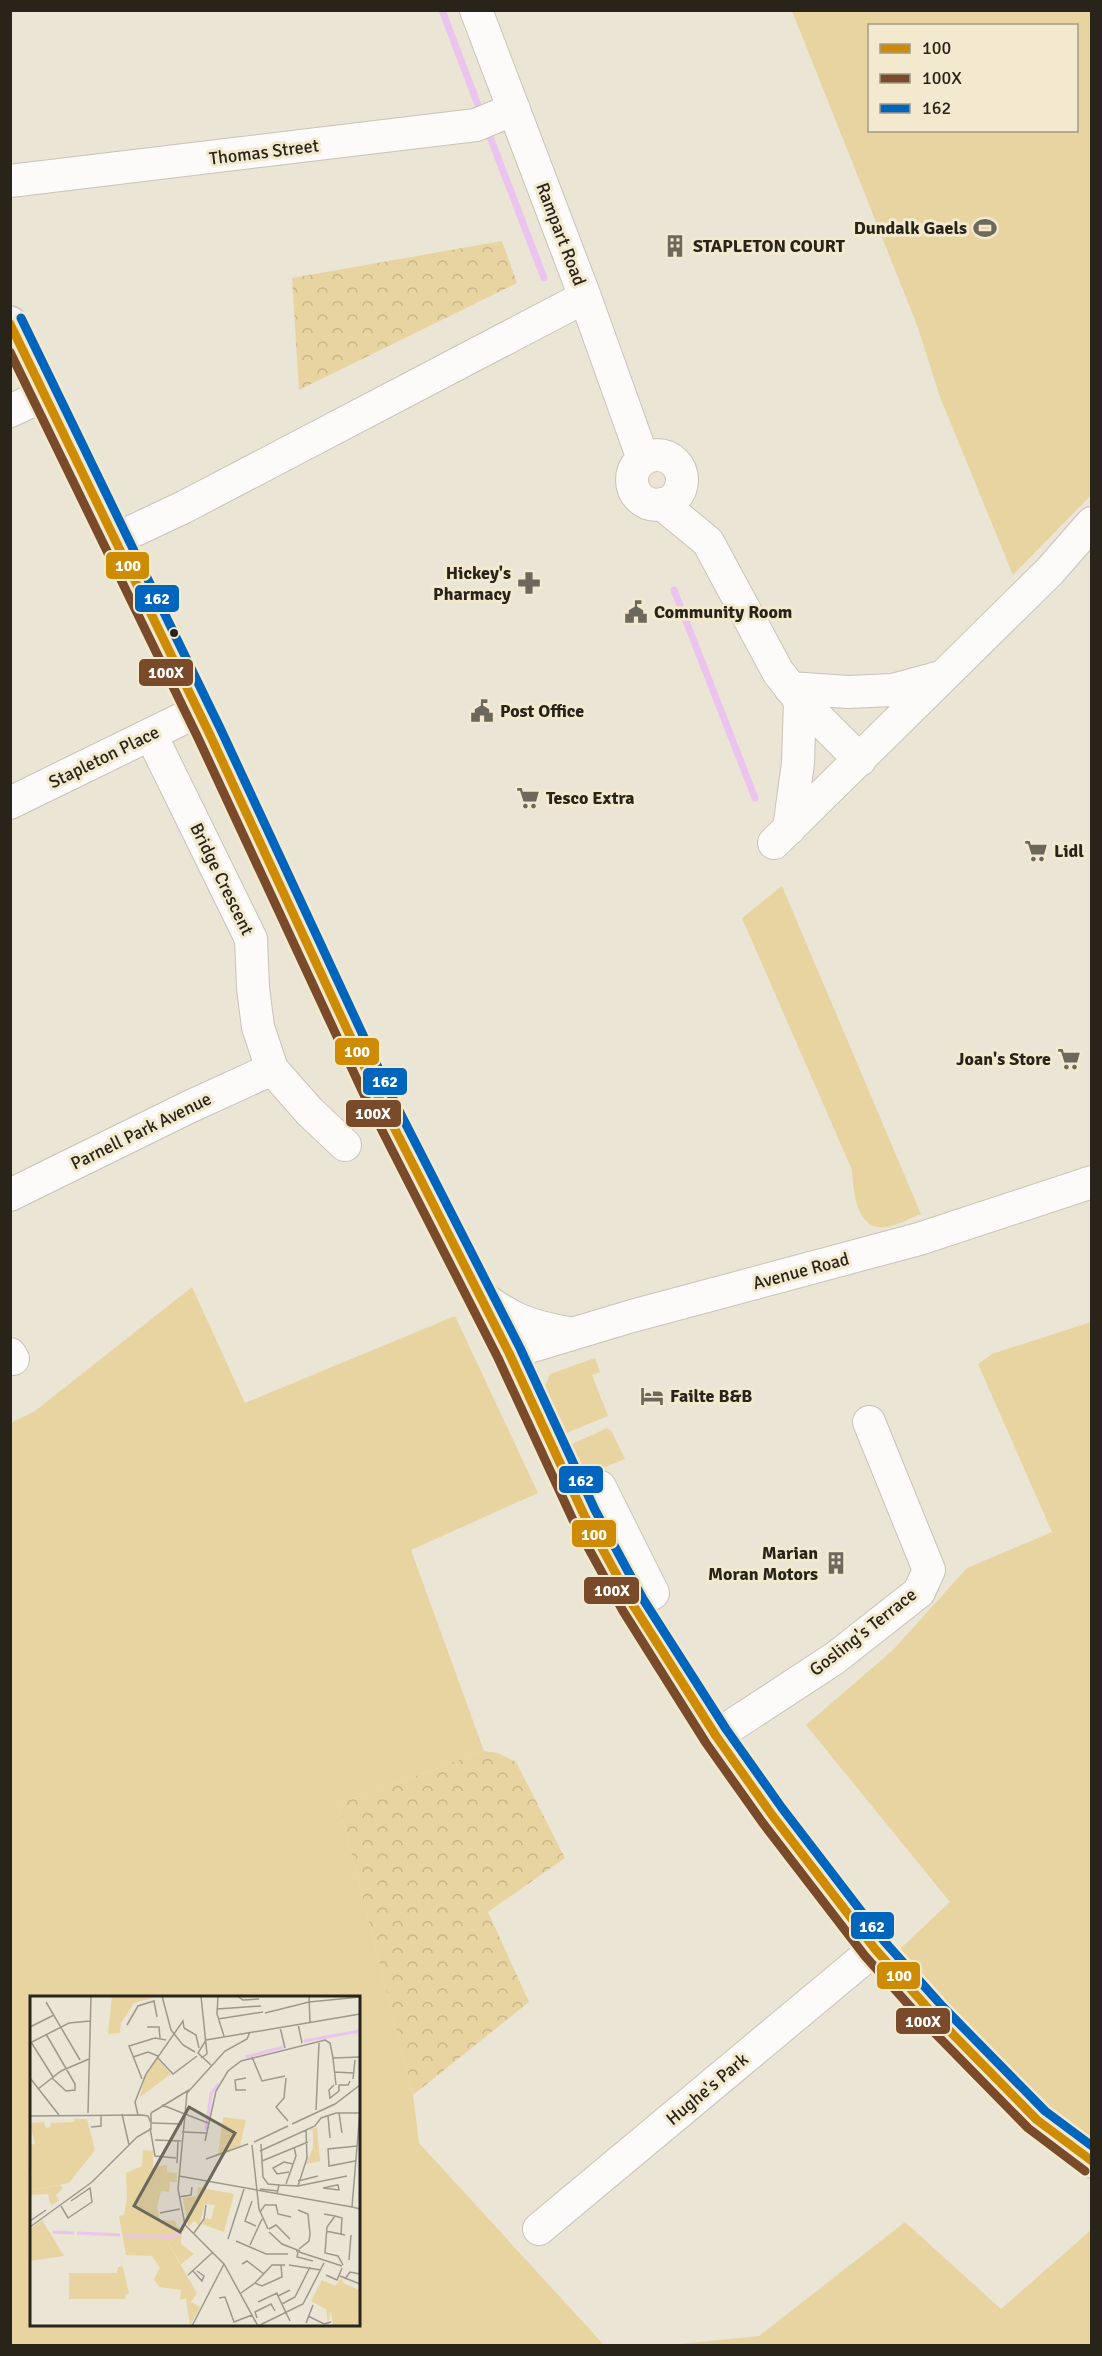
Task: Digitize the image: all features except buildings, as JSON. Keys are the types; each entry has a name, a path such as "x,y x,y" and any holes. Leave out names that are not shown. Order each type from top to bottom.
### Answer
{"main road":[{"path":"10,323 198,711 378,1096 509,1353 584,1515 633,1605 716,1736 784,1832 875,1949 933,2014 1037,2120 1092,2162"}],"street":[{"name":"Rampart Road","path":"476,10 494,117 585,297 643,459"},
{"name":"Thomas Street","path":"10,181 494,117"},
{"path":"116,539 184,507 585,297"},
{"path":"10,411 44,395"},
{"path":"681,478 679,490 672,499 662,504 654,505 641,499 633,486 633,471 643,459 658,455 666,457 676,465 700,510 708,542 765,652 795,694 860,760"},
{"path":"662,504 708,542"},
{"path":"795,694 799,738 782,836 1050,571 1092,524"},
{"path":"795,694 893,690 941,677"},
{"name":"Stapleton Place","path":"10,803 198,711"},
{"name":"Bridge Crescent","path":"151,735 251,939 253,988 258,1027 273,1069 310,1112 345,1145"},
{"name":"Parnell Park Avenue","path":"10,1195 189,1107 273,1069"},
{"name":"Avenue Road","path":"509,1353 919,1239 1092,1182"},
{"path":"480,1296 506,1315 530,1326 572,1334"},
{"name":"Gosling's Terrace","path":"716,1736 835,1658 919,1592 929,1570 869,1422"},
{"path":"600,1487 654,1593 633,1605"},
{"name":"Hughe's Park","path":"539,2229 875,1949"}],"green space":[{"name":"Dundalk Gaels","path":"792,11 1091,11 1091,495 1013,575 940,397 917,325"},
{"path":"502,241 517,283 299,390 292,278"},
{"path":"782,886 921,1214 895,1225 876,1227 868,1223 858,1208 852,1170 742,918"},
{"path":"192,1287 245,1403 455,1316 538,1493 411,1550 484,1751 339,1804 413,2095 419,2143 604,2345 11,2346 11,1423 35,1411"},
{"path":"1091,1322 1091,2140 1039,2097 1015,2073 968,2025 900,1949 950,1902 806,1725 893,1650 967,1568 1052,1532 978,1364 992,1354"},
{"path":"595,1358 600,1372 592,1375 608,1416 564,1434 544,1389 550,1374"},
{"path":"607,1428 612,1432 625,1459 583,1476 570,1445"},
{"path":"484,1751 498,1753 516,1762 565,1858 488,1912 529,2002 413,2095 339,1804"},
{"path":"905,2222 1001,2309 1091,2230 1091,2345 670,2345 759,2336"}],"waterway":[{"path":"442,10 481,113"},
{"path":"487,129 544,278"},
{"path":"674,590 755,798"}],"transit line":[{"name":"162","path":"21,318 221,730 389,1091 520,1348 595,1510 643,1599 726,1729 782,1808 884,1941 942,2006 1045,2111 1092,2146"},
{"name":"100","path":"10,324 210,735 378,1096 509,1353 584,1515 633,1605 716,1736 772,1815 875,1949 933,2014 1037,2120 1092,2161"},
{"name":"100X","path":"10,352 199,740 367,1101 498,1358 573,1520 623,1611 706,1743 762,1822 865,1956 924,2022 1028,2128 1085,2171"}],"place":[{"name":"Dundalk Gaels","path":"985,228"},
{"name":"STAPLETON COURT","path":"675,246"},
{"name":"Hickey's Pharmacy","path":"529,583"},
{"name":"Community Room","path":"636,612"},
{"name":"Post Office","path":"482,711"},
{"name":"Tesco Extra","path":"528,798"},
{"name":"Lidl","path":"1036,851"},
{"name":"Joan's Store","path":"1069,1059"},
{"name":"Failte B&B","path":"652,1396"},
{"name":"Marian Moran Motors","path":"836,1563"}]}
